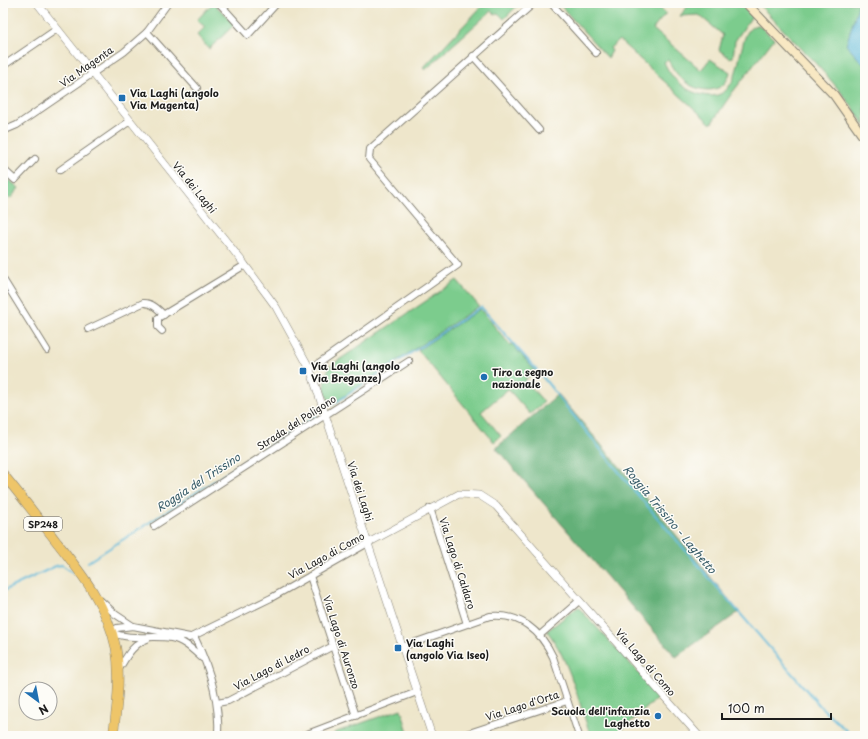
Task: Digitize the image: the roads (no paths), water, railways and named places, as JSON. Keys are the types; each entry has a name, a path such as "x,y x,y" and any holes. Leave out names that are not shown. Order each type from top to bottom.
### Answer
{"main road":[{"path":"746,3 834,95 865,139"},
{"name":"SP248","path":"3,474 83,575 98,598 112,632 116,649 118,670 114,736"}],"street":[{"name":"Via dei Laghi","path":"37,3 245,265 276,307 310,369 432,736"},
{"name":"Via Magenta","path":"3,131 17,125 124,52 147,32 168,3"},
{"path":"219,3 248,35 277,3"},
{"path":"310,369 458,265 369,159 370,149 473,56 525,6 534,3"},
{"path":"550,3 596,53"},
{"path":"3,66 57,29"},
{"path":"147,32 197,88"},
{"path":"473,56 539,130"},
{"path":"60,170 130,121"},
{"path":"3,169 15,180 35,159"},
{"path":"162,331 158,327 158,318 245,265"},
{"path":"3,279 48,350"},
{"path":"88,330 143,303 152,305 164,315"},
{"name":"Strada del Poligono","path":"154,526 409,361"},
{"name":"Via Lago di Como","path":"190,636 250,608 310,576 430,508 459,494 479,495 496,506 698,736"},
{"name":"Via Lago di Caldaro","path":"430,508 467,624"},
{"name":"Via Lago di Auronzo","path":"310,576 356,716"},
{"path":"98,598 115,614 133,626"},
{"path":"540,635 579,601"},
{"path":"402,647 490,616 502,615 523,622 540,635 553,657 579,736"},
{"path":"202,658 186,645 171,638 120,636 112,632 117,628 133,626 195,638 213,685 217,703 218,736"},
{"path":"186,645 190,636"},
{"path":"118,670 128,653 137,643 148,638"},
{"name":"Via Lago di Ledro","path":"217,703 228,701 333,646"},
{"path":"302,736 313,734 417,692"},
{"name":"Via Lago d'Orta","path":"460,736 567,700"}],"water":[{"path":"859,3 865,3 865,66 846,45"}],"waterway":[{"name":"Roggia Trissino - Laghetto","path":"332,405 481,307 541,375 631,487 711,580 821,707 852,736"},
{"name":"Roggia del Trissino","path":"88,562 317,415"},
{"name":"Roggia del Trissino","path":"3,591 56,566 62,565 72,572"}],"place":[{"name":"Via Laghi (angolo Via Magenta)","path":"122,98"},
{"name":"Via Laghi (angolo Via Breganze)","path":"303,371"},
{"name":"Tiro a segno nazionale","path":"484,377"},
{"name":"Via Laghi (angolo Via Iseo)","path":"398,648"},
{"name":"Scuola dell'infanzia Laghetto","path":"658,716"}]}
